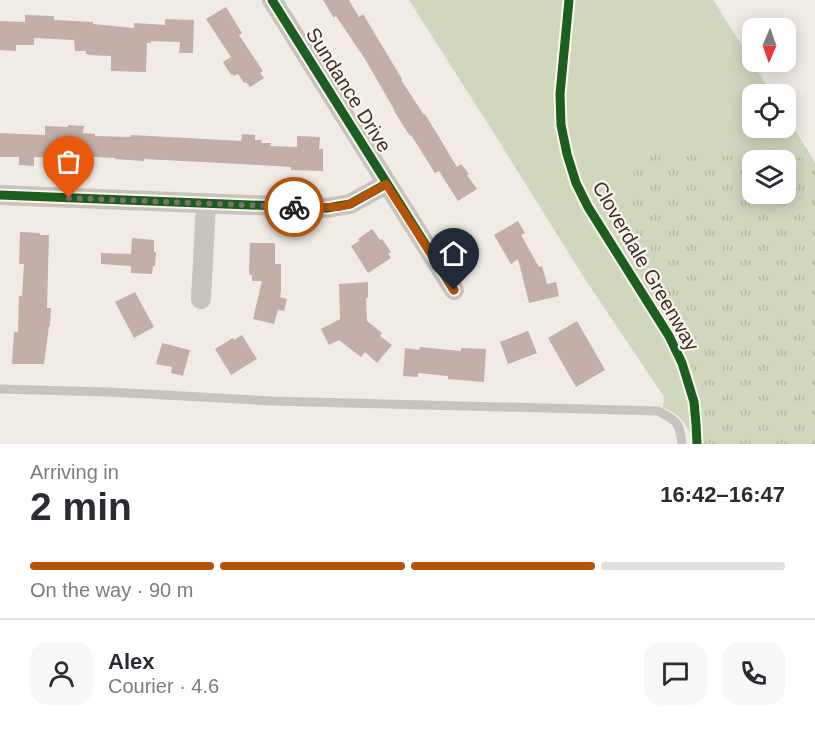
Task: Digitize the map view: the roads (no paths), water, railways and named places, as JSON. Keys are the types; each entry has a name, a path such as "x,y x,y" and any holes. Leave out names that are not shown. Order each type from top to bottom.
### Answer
{"street":[{"name":"Sundance Drive","path":"272,0 454,290"},
{"path":"0,195 327,208 350,204 386,184"},
{"path":"201,299 206,204"}],"lane":[{"path":"0,389 110,392 272,401 657,411 674,419 681,432 682,444"}]}
